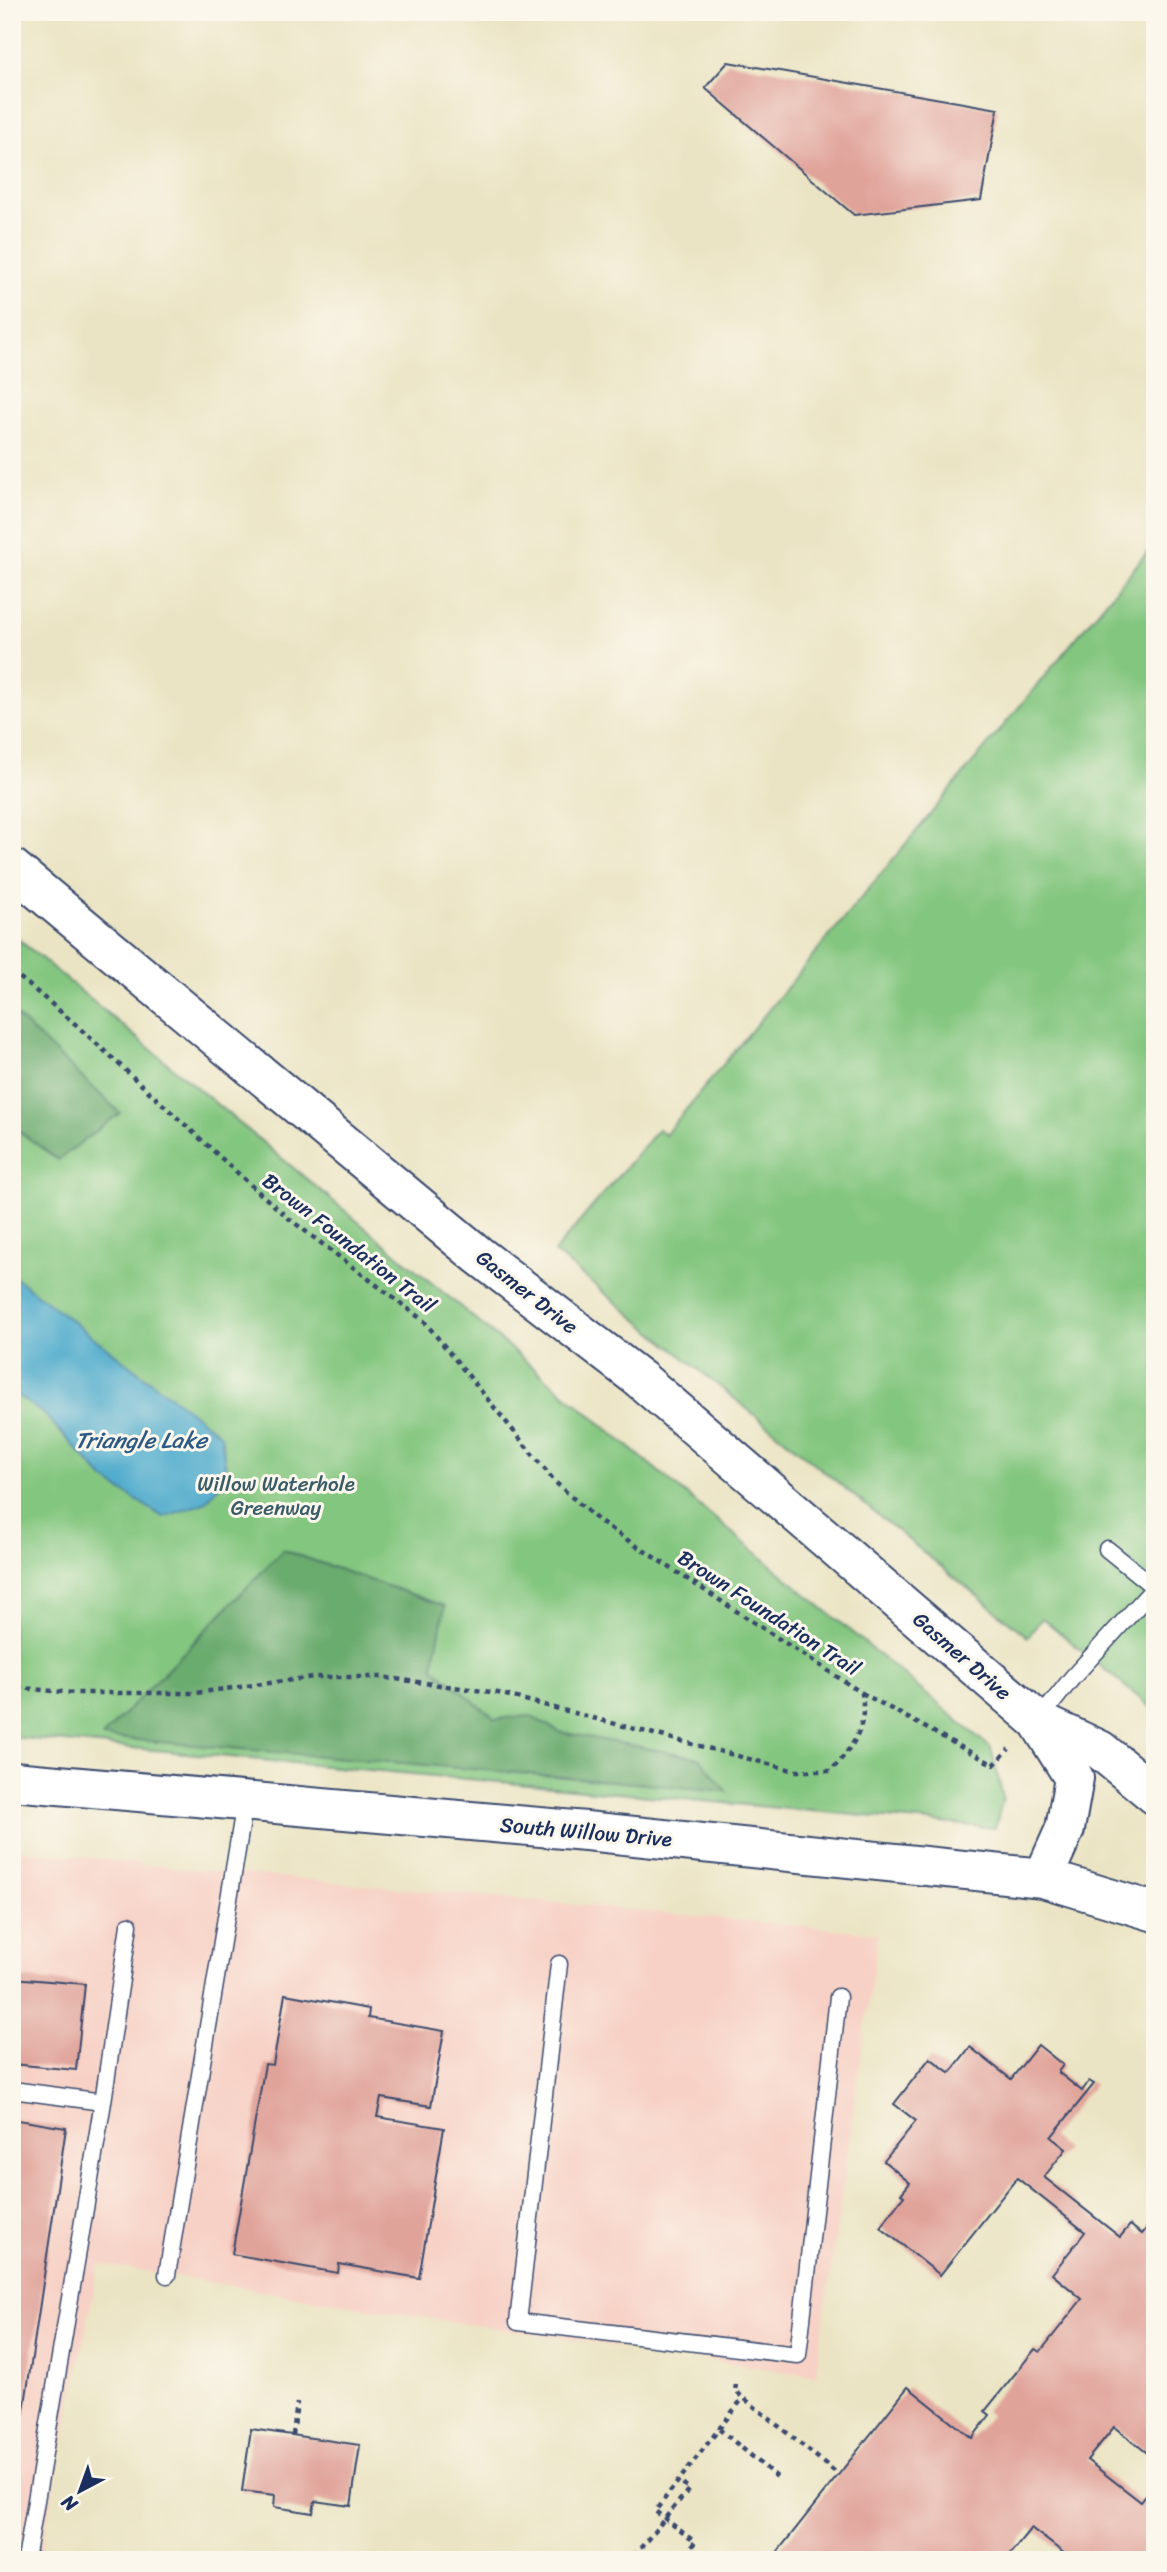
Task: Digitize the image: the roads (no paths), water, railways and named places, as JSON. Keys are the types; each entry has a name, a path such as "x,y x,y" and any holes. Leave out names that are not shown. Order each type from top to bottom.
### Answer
{"street":[{"name":"Gasmer Drive","path":"12,869 478,1255 640,1379 1038,1721 1100,1750 1155,1795"},
{"name":"Gasmer Drive","path":"1038,1721 1074,1778 1065,1829 1043,1878"},
{"name":"South Willow Drive","path":"12,1781 586,1831 1043,1878 1155,1912"}],"lane":[{"path":"1038,1721 1072,1678 1155,1587 1107,1549"},
{"path":"167,2275 245,1802"},
{"path":"26,2560 130,1925"},
{"path":"559,1964 518,2322 798,2355 838,1997"},
{"path":"12,2090 103,2102"}],"water":[{"name":"Triangle Lake","path":"12,1275 221,1435 227,1476 205,1503 163,1517 105,1480 44,1414 12,1392"}],"park label":[{"name":"Willow Waterhole Greenway","path":"276,1496"}]}
